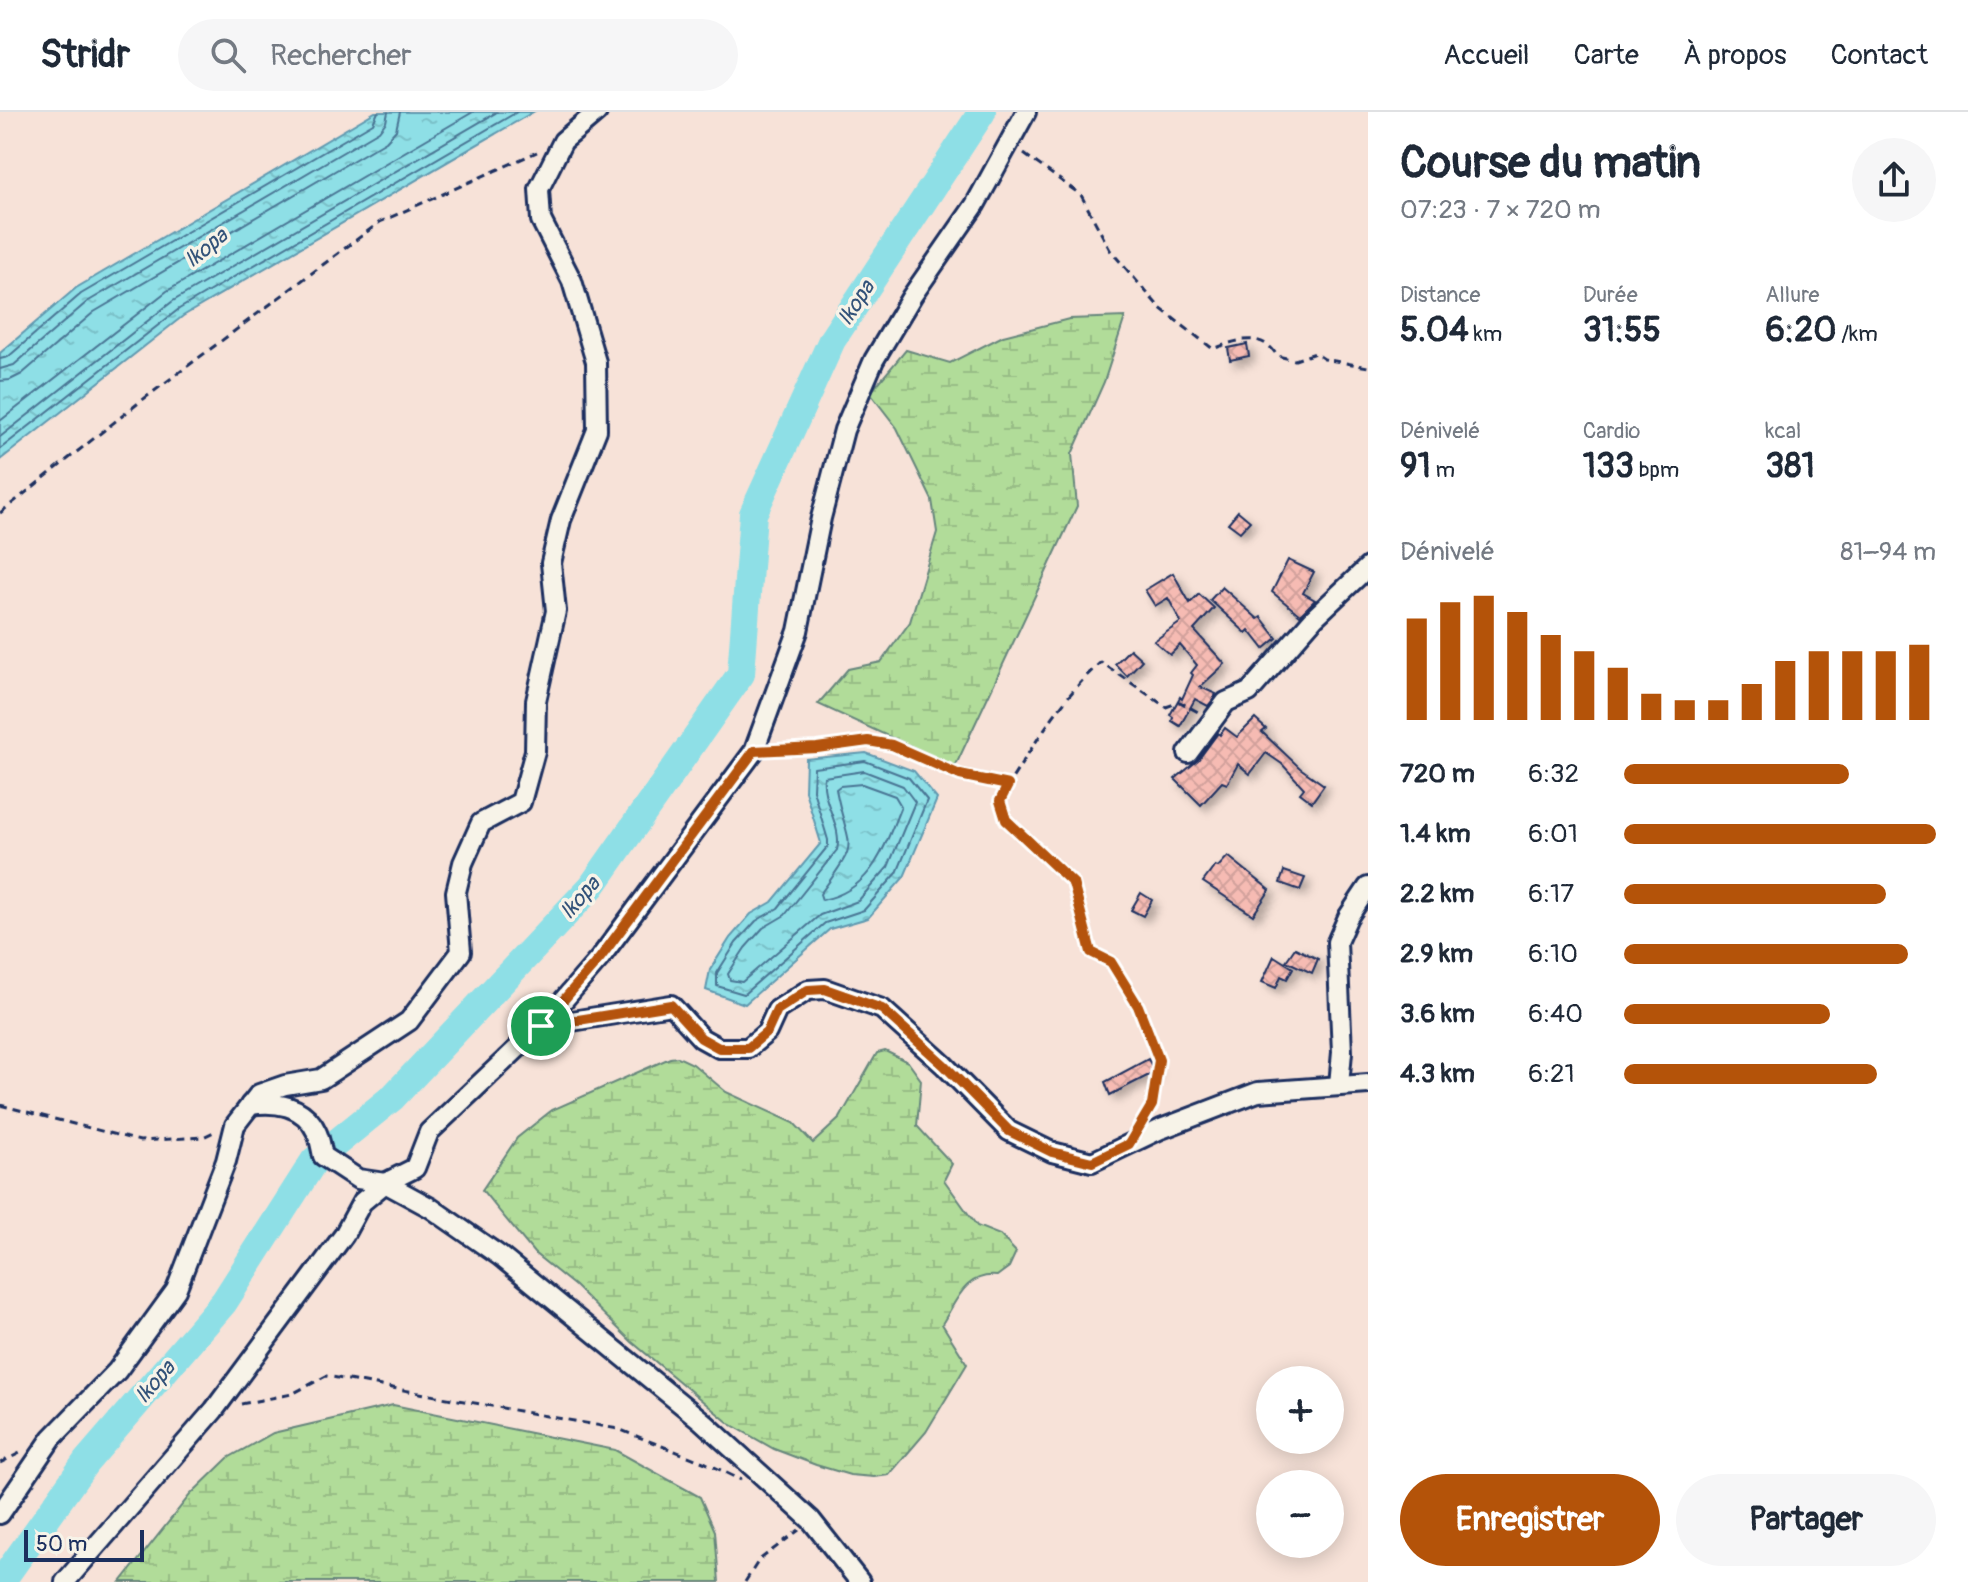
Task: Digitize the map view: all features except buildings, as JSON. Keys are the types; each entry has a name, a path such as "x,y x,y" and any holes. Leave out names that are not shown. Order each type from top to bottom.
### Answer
{"street":[{"path":"0,1514 52,1438 117,1371 176,1290 226,1161 235,1125 259,1094 321,1079 409,1021 461,952 456,892 463,863 481,823 521,802 535,751 536,701 556,611 551,563 561,520 597,430 596,362 572,281 541,220 539,189 563,141 597,112"},
{"path":"65,1582 214,1410 344,1235 362,1202 385,1183 415,1168 429,1132 541,1026 600,958 754,751 798,631 821,518 844,430 874,360 912,296 975,205 1026,112"},
{"path":"1188,753 1226,702 1249,692 1314,618 1368,567"},
{"path":"1339,1085 1342,1052 1337,942 1348,917 1368,887"},
{"path":"541,1026 671,1005 701,1038 719,1048 748,1048 767,1032 777,1010 808,990 825,989 882,1009 944,1065 1009,1131 1052,1152 1092,1162 1161,1129 1258,1092 1368,1084"},
{"path":"303,1082 291,1102 316,1130 323,1156 358,1179 385,1183 431,1208 500,1256 702,1421 811,1520 860,1582"},
{"path":"250,1105 270,1102 298,1110"}],"path":[{"path":"0,513 141,401 380,222 563,141"},
{"path":"1008,145 1081,195 1110,250 1160,308 1200,341 1213,349 1233,341 1261,340 1272,347 1277,356 1295,360 1315,353 1324,359 1368,367"},
{"path":"1144,1118 1152,1105 1159,1060 1138,1006 1111,962 1091,952 1073,883 1006,820 1000,801 1050,719 1085,676 1101,662 1166,707 1180,702 1212,721"},
{"path":"754,751 817,748 868,741 892,745 960,775 1008,785"},
{"path":"0,1105 140,1141 203,1137 235,1125"},
{"path":"214,1410 292,1394 326,1376 618,1429 706,1463 742,1481"},
{"path":"745,1582 759,1560 811,1520"}],"green space":[{"path":"1125,317 1104,382 1072,454 1077,506 955,767 818,704 848,669 881,662 910,622 937,532 932,500 897,428 870,393 906,350 950,363 1003,336 1069,319"},
{"path":"885,1051 908,1062 921,1080 917,1126 952,1164 944,1180 977,1226 1000,1235 1016,1252 1009,1267 997,1276 986,1276 969,1284 942,1324 967,1364 926,1432 889,1475 850,1475 816,1465 774,1449 730,1424 632,1342 575,1286 534,1253 482,1190 517,1138 552,1110 670,1058 678,1057 693,1064 726,1092 794,1123 813,1143 840,1118 877,1053"},
{"path":"393,1405 615,1450 700,1497 715,1531 719,1582 121,1582 190,1495 228,1458 273,1433"}],"water":[{"path":"375,112 533,112 183,316 0,460 0,353 76,288"},
{"path":"866,753 914,771 937,799 904,877 868,918 830,929 745,1004 706,990 710,970 730,938 751,914 772,902 821,843 805,791 806,759"}],"waterway":[{"name":"Ikopa","path":"1,1582 86,1462 224,1302 314,1161 393,1097 592,886 741,674 753,514 832,340 982,112"}],"route":[{"path":"868,741 892,745 960,775 1008,785 1000,801 1006,820 1073,883 1091,952 1111,962 1138,1006 1159,1060 1152,1105 1129,1144 1092,1162 1052,1152 1009,1131 944,1065 882,1009 825,989 808,990 777,1010 767,1032 748,1048 719,1048 701,1038 671,1005 541,1026 600,958 754,751 817,748 868,741"}]}
